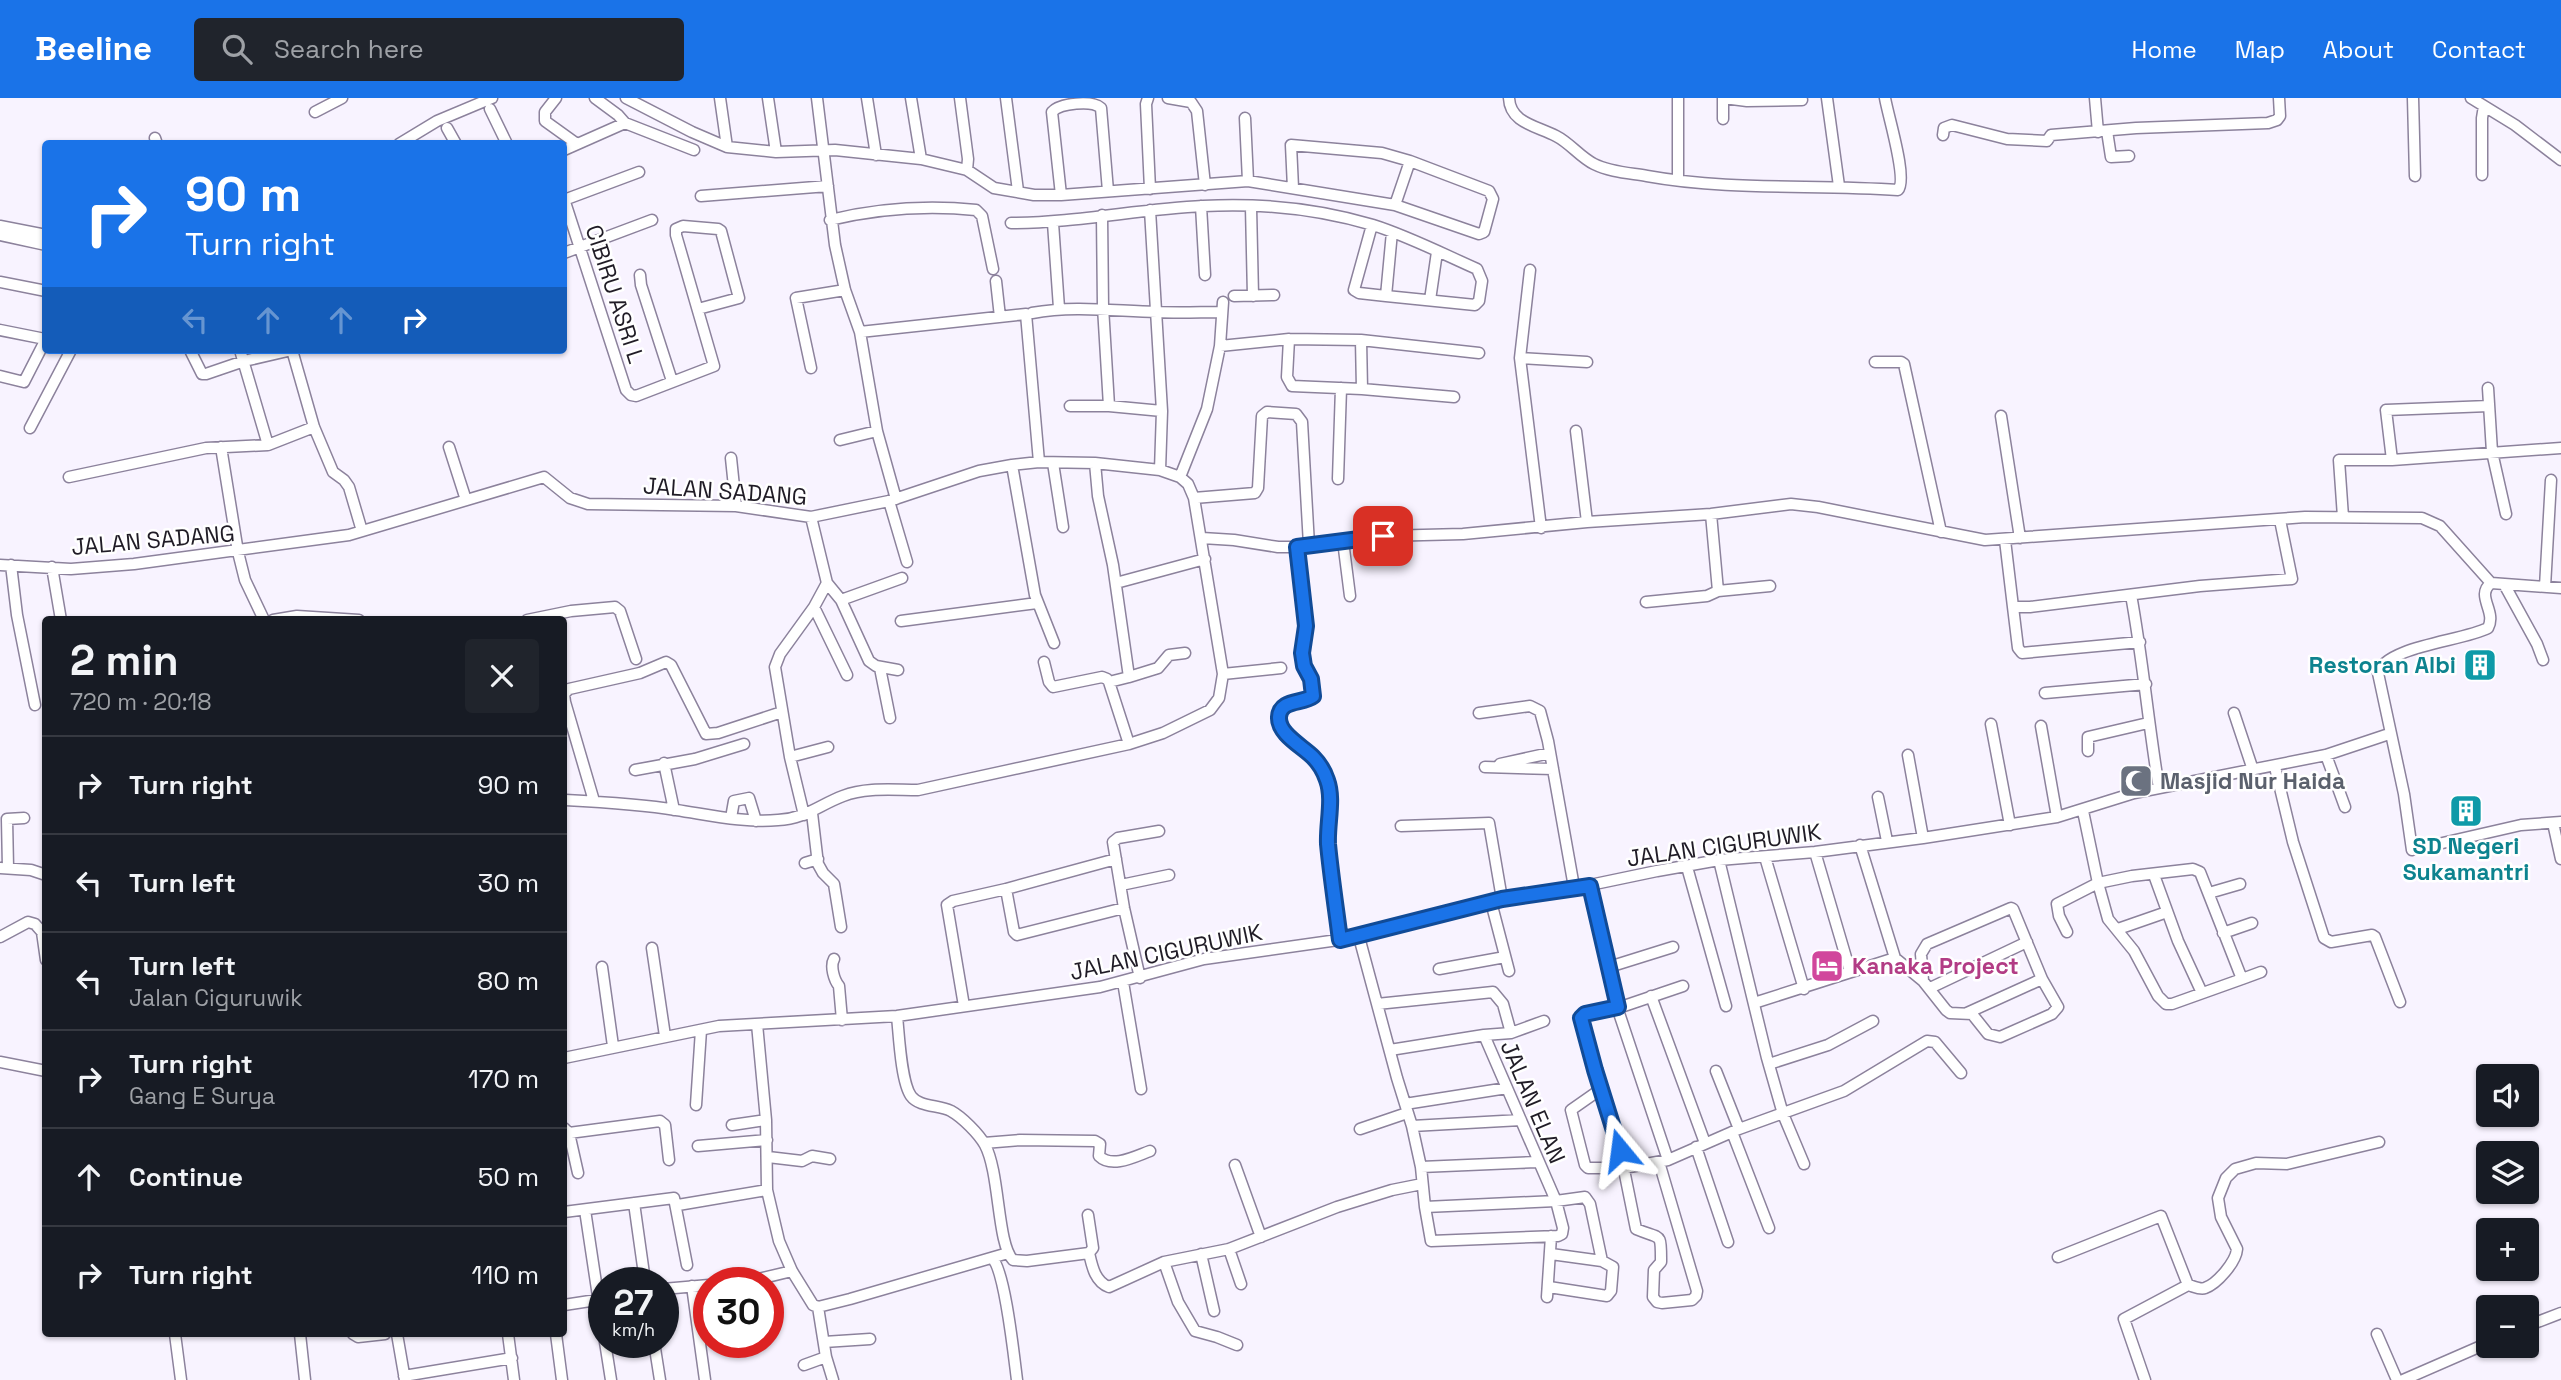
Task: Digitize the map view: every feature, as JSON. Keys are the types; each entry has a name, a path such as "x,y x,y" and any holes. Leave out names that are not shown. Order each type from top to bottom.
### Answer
{"street":[{"path":"315,112 342,98"},
{"path":"406,140 437,121 492,98"},
{"path":"556,98 545,112 545,121 578,144"},
{"path":"595,98 625,123 694,150"},
{"path":"626,98 727,147 776,152 825,149 921,159 967,170 994,188 1006,191 1061,195 1248,181 1395,205 1479,234 1484,232 1487,226 1493,200 1489,191 1382,153 1291,145 1293,188"},
{"path":"720,98 727,147"},
{"path":"768,98 776,152"},
{"path":"817,98 825,149 830,220 845,290 860,332 877,431 907,562"},
{"path":"867,98 876,155"},
{"path":"911,98 921,159"},
{"path":"960,98 967,170"},
{"path":"1006,98 1018,191"},
{"path":"1148,98 1146,104 1150,188"},
{"path":"1168,98 1191,102 1197,111 1205,185"},
{"path":"1509,98 1510,109 1515,116 1558,136 1594,164 1701,184 1839,186 1898,190 1902,188 1902,166 1893,139 1885,98"},
{"path":"1678,98 1678,180"},
{"path":"1723,119 1723,98 1746,101 1801,100"},
{"path":"1827,98 1839,186"},
{"path":"2095,98 2111,157 2129,156"},
{"path":"1942,135 1944,128 1952,125 2017,140 2047,141 2051,135 2272,122 2280,116 2279,98"},
{"path":"2413,98 2415,176"},
{"path":"2471,98 2515,125 2561,160"},
{"path":"1061,195 1052,112 1057,107 1083,104 1098,104 1102,110 1108,191"},
{"path":"2482,175 2484,106"},
{"path":"490,109 505,140"},
{"path":"1245,118 1248,181"},
{"path":"567,149 625,123"},
{"path":"447,128 454,140"},
{"path":"1395,205 1410,161"},
{"path":"567,198 639,172"},
{"path":"701,196 828,187"},
{"path":"1201,206 1205,275"},
{"path":"1011,223 1053,223 1102,215 1201,206 1320,213 1372,225 1392,232 1480,272 1481,299 1475,305 1359,293 1354,290 1372,225"},
{"path":"830,220 864,212 909,207 976,210 982,216 993,269"},
{"path":"1251,207 1253,296"},
{"name":"CIBIRU ASRI L","path":"567,208 626,390 636,396 672,381"},
{"path":"1150,210 1163,411 1160,470"},
{"path":"1102,215 1103,307 1109,407"},
{"path":"567,252 652,220"},
{"path":"1053,223 1059,308"},
{"path":"0,226 42,234"},
{"path":"640,275 672,381 714,366 676,234 680,227 722,231 739,298 698,309"},
{"path":"1385,296 1392,232"},
{"path":"0,235 42,244"},
{"path":"1430,300 1437,252"},
{"path":"1530,270 1520,358 1541,528"},
{"path":"996,281 1000,317"},
{"path":"0,282 42,290"},
{"path":"811,368 796,298 845,290"},
{"path":"1234,296 1274,295"},
{"path":"567,800 756,821 780,820 808,814 852,793 918,790 1129,744 1163,733 1210,710 1219,698 1223,674 1194,498 1188,484 1180,477 1207,408 1220,346 1223,307 1156,312 1103,307 1059,308 1032,313"},
{"path":"860,332 1026,314 1039,462"},
{"path":"0,330 42,338"},
{"path":"1220,346 1289,339 1361,340 1479,353"},
{"path":"1289,339 1289,384 1454,397"},
{"path":"1361,340 1362,389"},
{"path":"0,376 24,382 42,345"},
{"path":"30,428 69,354"},
{"path":"192,354 202,374 273,354"},
{"path":"242,354 268,445"},
{"path":"293,354 314,427 333,472 349,486 362,531"},
{"path":"1520,358 1587,362"},
{"path":"1875,362 1904,364 1941,532"},
{"path":"1338,479 1341,388"},
{"path":"2488,388 2492,452 2506,514"},
{"path":"2392,460 2386,410 2489,405"},
{"path":"1070,407 1163,411"},
{"path":"1194,498 1255,493 1258,488 1262,416 1267,412 1296,414 1302,422 1309,545"},
{"path":"2001,416 2020,538"},
{"path":"69,477 221,447 268,445 314,427"},
{"path":"840,440 877,431"},
{"path":"1576,431 1587,522"},
{"path":"221,447 238,552 248,588 262,616"},
{"path":"449,447 466,500"},
{"path":"2343,517 2339,460 2392,460 2561,448"},
{"path":"731,458 736,506"},
{"name":"JALAN SADANG","path":"6,565 71,569 238,552 362,531 544,477 570,498 588,504 736,506 811,517 893,500 979,471 1039,462 1095,463 1160,470 1180,477"},
{"path":"1053,463 1063,527"},
{"path":"1095,463 1098,496 1116,583 1129,677"},
{"path":"1012,465 1037,603 1054,643"},
{"path":"2545,587 2551,480"},
{"path":"1202,538 1297,547 1383,536 1541,528 1802,504 1976,539 2005,540 2088,531 2280,520 2343,517 2421,518 2441,526 2491,583"},
{"path":"1711,514 1718,591"},
{"path":"811,517 827,583 841,600 869,661 880,668 898,670"},
{"path":"2013,607 2292,579 2280,520"},
{"path":"2005,540 2018,648 2025,654 2140,642"},
{"path":"1343,541 1350,596"},
{"path":"1297,547 1306,626 1302,653 1304,666 1311,679 1313,696 1288,704 1282,708 1279,717 1281,726 1315,758 1330,791 1328,844 1340,940"},
{"path":"1116,583 1205,559"},
{"path":"6,565 35,705"},
{"path":"52,567 60,616"},
{"path":"841,600 902,578"},
{"path":"827,583 814,607 778,657 775,674 790,757 808,814 818,859 823,873 834,884 841,927"},
{"path":"2561,588 2491,583 2483,595 2491,617 2488,628 2394,656 2380,666 2378,673 2404,794 2412,850 2521,825 2557,822 2561,859"},
{"path":"2504,584 2543,660"},
{"path":"1646,601 1707,596 1718,591 1770,586"},
{"path":"2131,595 2140,642 2148,723 2159,788"},
{"path":"901,621 1037,603"},
{"path":"550,616 615,607 620,611 636,659"},
{"path":"814,607 847,675"},
{"path":"1109,682 1158,668 1170,655 1185,653"},
{"path":"567,691 640,673 666,662 671,665 706,734 718,733 782,712"},
{"path":"1044,662 1053,687 1107,678 1129,744"},
{"path":"880,668 890,718"},
{"path":"1223,674 1281,668"},
{"path":"2045,693 2146,684"},
{"path":"1479,713 1537,707 1543,718 1574,887"},
{"path":"567,709 594,801"},
{"path":"2234,713 2253,770"},
{"path":"2088,751 2088,737 2148,723"},
{"path":"1991,724 2010,825"},
{"path":"2041,726 2057,817"},
{"name":"JALAN CIGURUWIK","path":"567,1057 613,1046 737,1024 897,1016 1060,994 1140,978 1216,957 1359,937 1502,899 1590,886 1719,860 1815,852 2057,817 2134,793 2326,755 2389,734"},
{"path":"635,770 664,763 695,760 744,744"},
{"path":"790,757 828,747"},
{"path":"1550,753 1485,767 1553,769"},
{"path":"1908,755 1923,838"},
{"path":"2326,755 2345,807"},
{"path":"664,763 674,810"},
{"path":"2275,767 2293,842 2323,938 2331,942 2372,935 2375,937 2400,1002"},
{"path":"1878,797 1887,841"},
{"path":"731,818 734,801 748,798 756,821"},
{"path":"2083,811 2108,919 2134,951 2163,1002 2169,1005 2262,972"},
{"path":"24,818 7,819 4,868 42,874"},
{"path":"1401,826 1489,823 1502,899"},
{"path":"1140,978 1124,908 1114,840 1159,831"},
{"path":"1860,845 1895,958 1926,984 1950,1013 1967,1013 1976,1017 1991,1036 2005,1036 2057,1009 2058,1005 2042,979 2013,909 2007,908 1927,944 1921,954 1926,984"},
{"path":"1815,852 1850,971"},
{"path":"1765,857 1804,989"},
{"path":"805,863 818,859"},
{"path":"964,1006 947,905 953,901 1116,859"},
{"path":"1719,860 1769,1064 1783,1114 1804,1164"},
{"path":"1686,867 1726,1006"},
{"path":"2067,932 2059,916 2057,904 2098,883 2136,875 2197,870 2242,979"},
{"path":"1121,885 1169,874"},
{"path":"2154,875 2166,912 2202,993"},
{"path":"2208,893 2240,884"},
{"path":"1590,886 1618,1007 1664,1161 1697,1291 1692,1300 1662,1303 1654,1300 1654,1270 1661,1262 1661,1240 1636,1228 1619,1145 1581,1018 1585,1014 1618,1007 1683,986"},
{"path":"1006,889 1017,936 1124,908"},
{"path":"1490,902 1509,971"},
{"path":"2118,929 2166,912"},
{"path":"0,937 28,922 35,924 42,932"},
{"path":"2223,933 2252,923"},
{"path":"1359,937 1412,1126 1421,1167 1431,1241 1557,1235"},
{"path":"1926,984 2027,942"},
{"path":"1609,967 1673,947"},
{"path":"652,948 665,1036"},
{"path":"1439,969 1505,957"},
{"path":"834,958 832,963 835,982 839,986 842,1020"},
{"path":"1754,1003 1895,958"},
{"path":"602,967 613,1046"},
{"path":"1967,1013 2042,979"},
{"path":"1123,982 1141,1089"},
{"path":"1377,1004 1493,992 1503,1004 1511,1033"},
{"path":"1651,996 1701,1145 1728,1242"},
{"path":"897,1016 904,1070 911,1096 920,1102 954,1112 984,1143 995,1172 1008,1253 1013,1260 1027,1261 1088,1253 1093,1248 1088,1215"},
{"path":"1483,1035 1511,1033 1544,1021"},
{"path":"1769,1064 1828,1045 1873,1021"},
{"path":"757,1024 766,1120 768,1190 779,1241 810,1302 818,1307 1008,1253"},
{"path":"696,1105 701,1030"},
{"name":"JALAN ELAN","path":"1390,1050 1483,1035 1556,1202 1563,1228 1557,1235 1551,1254 1548,1292 1607,1296 1611,1291 1613,1267 1602,1261"},
{"path":"1601,1089 1572,1110 1585,1165 1594,1169 1624,1168 1664,1161 1844,1091 1927,1041 1935,1042 1961,1073"},
{"path":"0,1062 42,1070"},
{"path":"1716,1071 1769,1228"},
{"path":"1360,1129 1406,1109 1507,1088"},
{"path":"732,1125 766,1120"},
{"path":"1412,1126 1521,1120"},
{"path":"567,1131 660,1121 665,1125 669,1160"},
{"path":"698,1146 767,1140"},
{"path":"984,1143 1020,1140 1096,1141 1100,1144 1099,1156 1109,1161 1128,1159 1150,1151"},
{"path":"2145,1380 2124,1319 2188,1285 2206,1288 2237,1254 2235,1244 2221,1217 2218,1198 2226,1178 2245,1164 2287,1164 2379,1142"},
{"path":"569,1154 578,1173"},
{"path":"768,1157 802,1161 812,1156 830,1159"},
{"path":"1421,1167 1537,1162"},
{"path":"1235,1165 1261,1237"},
{"path":"1088,1253 1095,1273 1103,1285 1109,1287 1164,1262 1229,1249 1337,1207 1422,1184"},
{"path":"678,1205 768,1190"},
{"path":"1425,1207 1556,1202 1583,1196 1589,1201 1602,1261 1551,1254"},
{"path":"567,1212 674,1198 687,1265"},
{"path":"634,1203 643,1267"},
{"path":"585,1210 595,1267"},
{"path":"2058,1257 2161,1216 2188,1285"},
{"path":"1229,1249 1241,1284"},
{"path":"1201,1254 1214,1311"},
{"path":"992,1258 999,1269 1017,1380"},
{"path":"1164,1262 1178,1302 1195,1331 1237,1345"},
{"path":"784,1273 792,1271"},
{"path":"679,1287 692,1286 705,1380"},
{"path":"567,1305 588,1302"},
{"path":"818,1307 832,1380"},
{"path":"2539,1321 2561,1313"},
{"path":"2377,1334 2398,1380"},
{"path":"175,1337 181,1380"},
{"path":"300,1337 305,1380"},
{"path":"397,1337 404,1378 512,1358"},
{"path":"508,1337 514,1380"},
{"path":"556,1337 562,1380"},
{"path":"824,1342 870,1339"},
{"path":"2403,1380 2428,1375 2476,1349"},
{"path":"804,1365 826,1357"},
{"path":"608,1358 611,1380"},
{"path":"657,1358 660,1380"}],"place":[{"name":"Restoran Albi","path":"2480,665"},
{"name":"Masjid Nur Haida","path":"2136,781"},
{"name":"SD Negeri Sukamantri","path":"2466,811"},
{"name":"Kanaka Project","path":"1827,966"}],"route":[{"path":"1383,536 1297,547 1306,626 1302,653 1304,666 1311,679 1313,696 1288,704 1282,708 1279,717 1287,734 1315,758 1330,791 1328,844 1340,940 1502,899 1590,886 1618,1007 1585,1014 1581,1018 1620,1150"}]}
